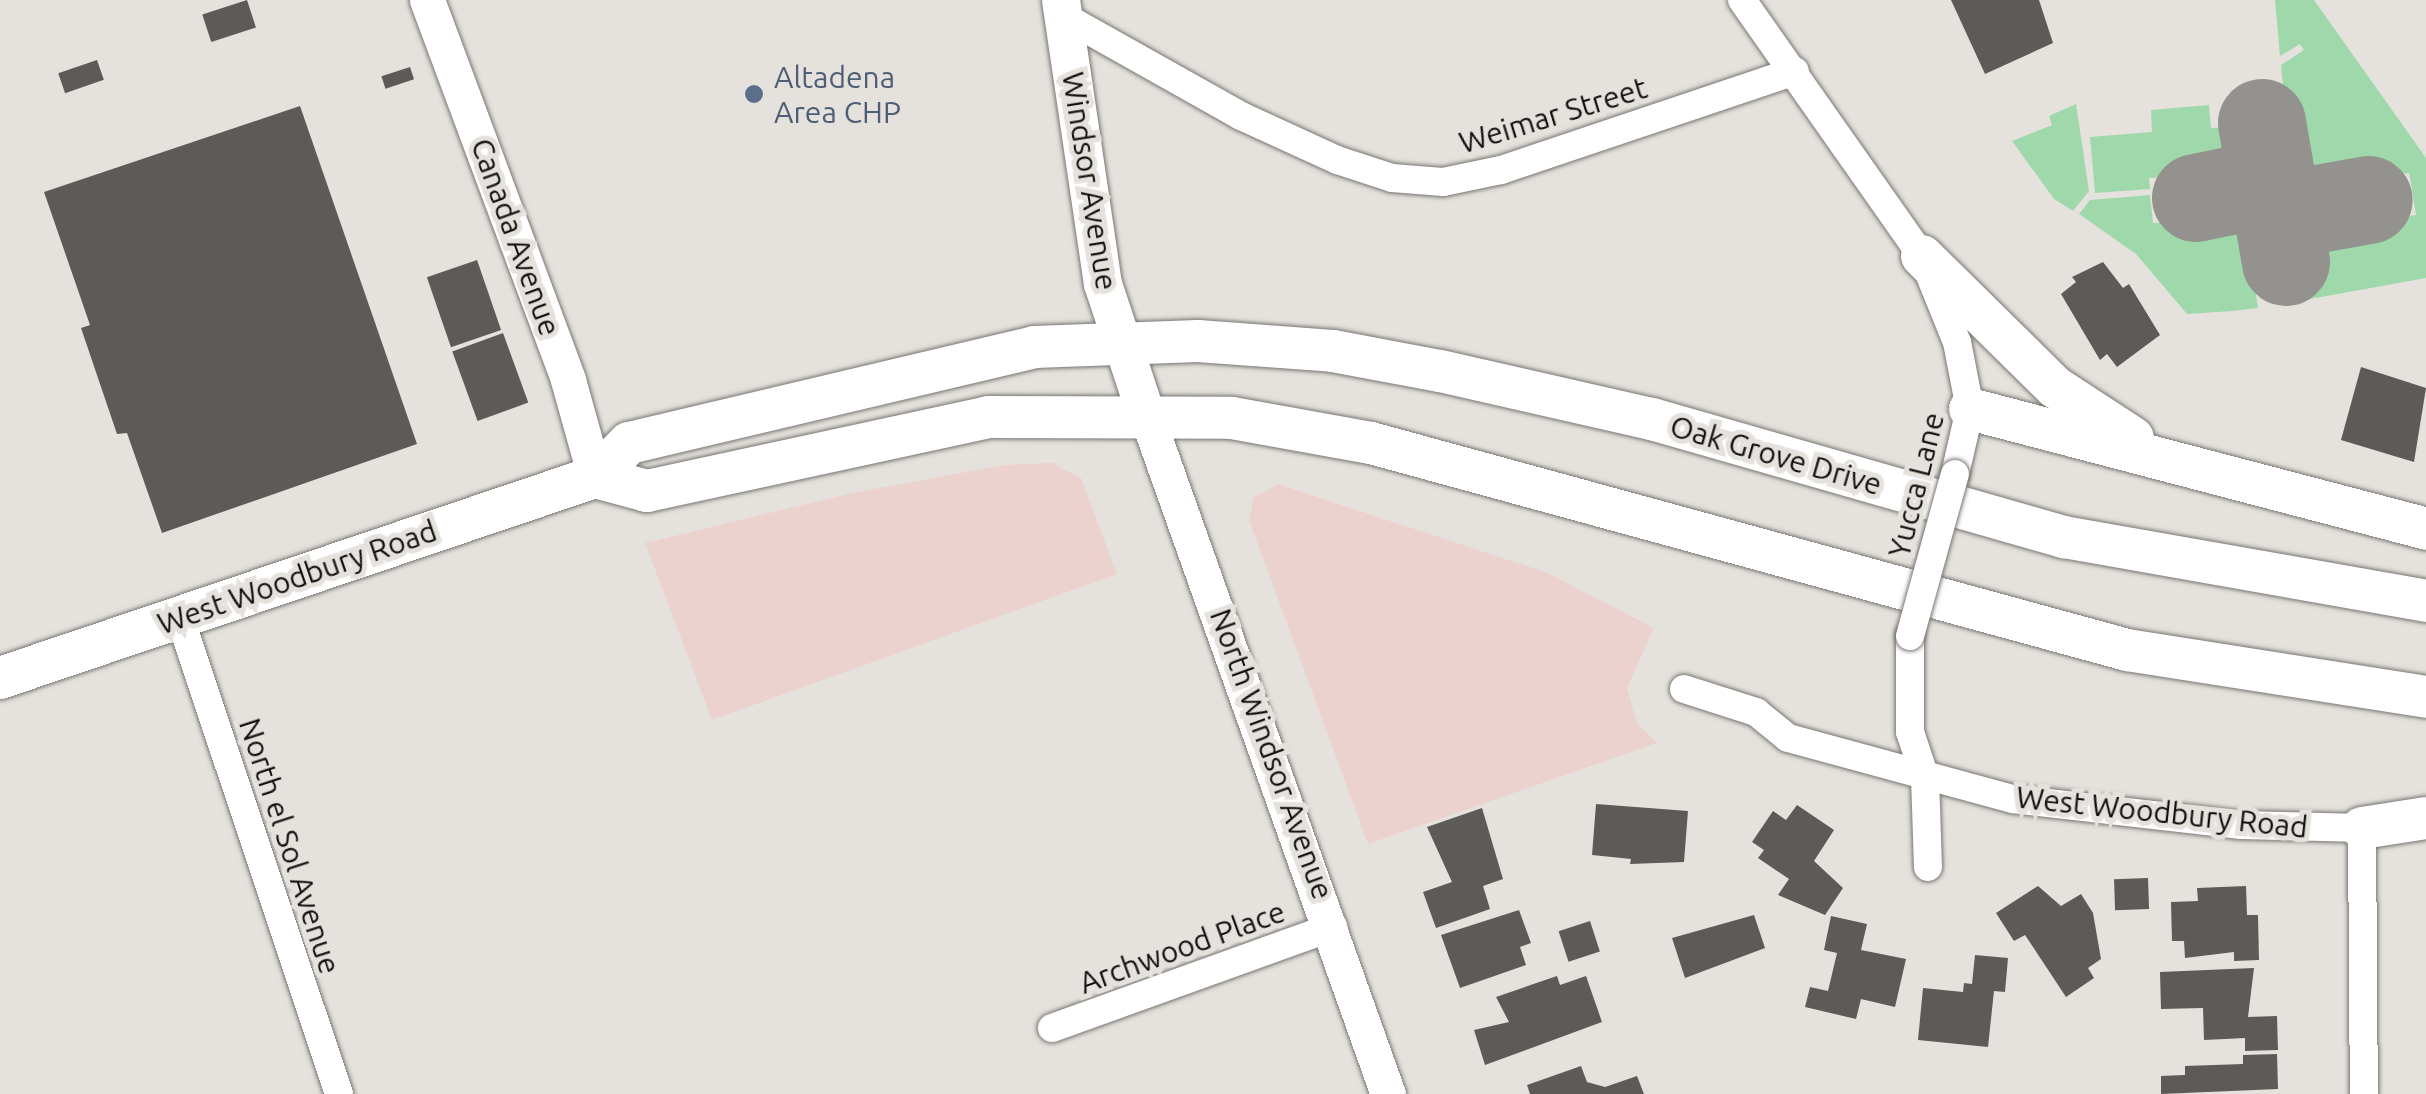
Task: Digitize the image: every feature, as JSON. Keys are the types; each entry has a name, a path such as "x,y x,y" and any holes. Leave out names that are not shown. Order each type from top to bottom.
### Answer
{"main road":[{"name":"Windsor Avenue","path":"1062,8 1092,226 1120,344 1147,417"},
{"path":"1922,256 2055,387 2163,458"},
{"name":"Oak Grove Drive","path":"1120,344 1198,341 1334,351 1440,371 1652,419 2064,537 2426,601"},
{"name":"West Woodbury Road","path":"0,678 595,477 629,443 776,405 1034,347 1120,344"},
{"path":"1970,409 2426,529"},
{"path":"595,477 647,490 988,417 1232,418 1371,444 2127,650 2426,697"},
{"path":"2362,828 2426,818"}],"street":[{"name":"Canada Avenue","path":"428,0 568,380 595,477"},
{"name":"Yucca Lane","path":"1742,0 1922,256 1957,342 1970,409 1910,636 1910,732 1925,778 1928,867"},
{"name":"Weimar Street","path":"1062,8 1256,124 1337,160 1392,178 1426,181 1502,170 1795,71"},
{"name":"North Windsor Avenue","path":"1147,417 1333,926 1388,1094"},
{"name":"North el Sol Avenue","path":"180,618 339,1094"},
{"name":"West Woodbury Road","path":"1684,689 1756,712 1788,738 2013,799 2149,816 2362,828"},
{"path":"2362,828 2364,1094"},
{"name":"Archwood Place","path":"1052,1028 1333,926"}],"shaded area":[{"path":"1052,463 1081,478 1117,574 712,720 645,543 852,493 1004,465"},
{"path":"1278,484 1548,573 1654,628 1627,688 1637,723 1657,743 1368,844 1249,520 1254,497"}],"green space":[{"path":"2275,0 2314,0 2426,158 2426,278 2310,299 2293,226 2299,219 2370,208 2372,221 2416,215 2409,173 2367,179 2368,193 2299,205 2288,199 2276,122 2286,121 2281,65 2304,50 2300,44 2280,56"},
{"path":"2076,104 2089,191 2073,211 2054,199 2012,141 2052,125 2049,116"},
{"path":"2209,105 2211,128 2248,125 2257,172 2248,180 2195,189 2193,176 2149,178 2150,189 2095,193 2090,137 2152,132 2151,110"},
{"path":"2252,194 2263,200 2274,264 2252,267 2258,308 2233,311 2187,314 2136,254 2079,214 2090,200 2150,195 2153,223 2197,220 2196,204"}],"building":[{"path":"247,0 256,28 211,42 202,15"},
{"path":"1951,0 2039,0 2053,43 1985,74"},
{"path":"97,60 104,80 65,93 58,73"},
{"path":"410,67 414,79 385,89 381,76"},
{"path":"300,106 417,444 162,533 127,433 117,434 81,328 90,325 44,192"},
{"path":"477,260 501,330 451,347 427,277"},
{"path":"2103,262 2123,288 2129,284 2160,335 2117,367 2107,354 2100,360 2061,294 2076,282 2072,277"},
{"path":"503,333 528,403 478,421 452,351"},
{"path":"2361,367 2426,388 2414,462 2341,440"},
{"path":"1596,804 1688,811 1684,862 1630,864 1631,859 1592,855"},
{"path":"1797,805 1834,830 1814,861 1843,888 1825,915 1778,895 1789,879 1758,858 1764,850 1752,842 1773,811 1786,820"},
{"path":"1482,808 1503,879 1483,886 1490,909 1436,928 1423,892 1452,882 1427,827"},
{"path":"2148,878 2149,909 2115,910 2114,879"},
{"path":"2038,886 2061,906 2081,894 2093,913 2101,959 2088,968 2094,978 2066,997 2025,935 2014,941 1996,913"},
{"path":"2246,886 2247,915 2258,915 2259,960 2234,961 2234,952 2185,958 2184,941 2172,941 2171,902 2198,901 2197,888"},
{"path":"1519,910 1531,943 1520,947 1526,965 1460,988 1441,935"},
{"path":"1754,915 1765,948 1685,978 1672,938"},
{"path":"1831,916 1867,924 1861,950 1906,959 1895,1007 1861,999 1856,1019 1805,1007 1810,987 1828,991 1837,953 1824,950"},
{"path":"1590,921 1600,951 1569,962 1559,931"},
{"path":"1975,955 2008,958 2005,992 1994,991 1988,1047 1918,1040 1923,988 1963,992 1964,983 1972,984"},
{"path":"2254,968 2248,1017 2277,1016 2278,1050 2245,1051 2245,1038 2204,1040 2203,1008 2161,1009 2160,972"},
{"path":"1557,976 1560,985 1586,976 1602,1022 1485,1065 1474,1030 1509,1022 1496,997"},
{"path":"2277,1054 2278,1089 2161,1094 2161,1076 2185,1075 2185,1066 2243,1064 2243,1055"},
{"path":"1581,1066 1587,1082 1605,1087 1637,1076 1644,1094 1530,1094 1527,1085"}],"taxiway":[{"path":"2262,123 2286,262"},
{"path":"2196,198 2273,182"},
{"path":"2279,216 2369,200"}],"place":[{"name":"Altadena Area CHP","path":"754,94"}]}
